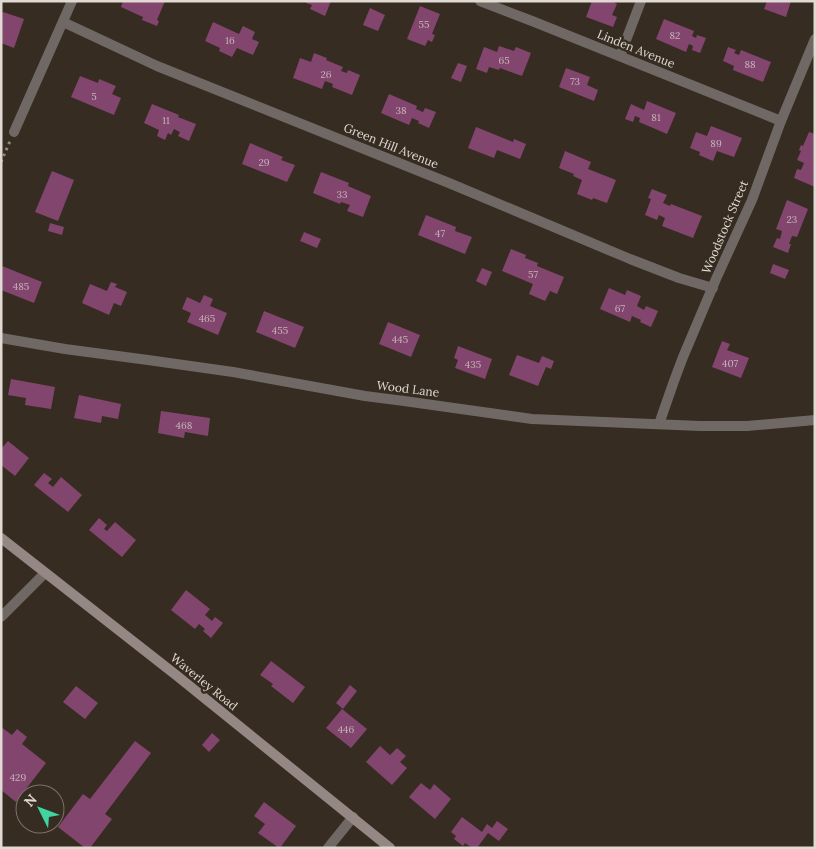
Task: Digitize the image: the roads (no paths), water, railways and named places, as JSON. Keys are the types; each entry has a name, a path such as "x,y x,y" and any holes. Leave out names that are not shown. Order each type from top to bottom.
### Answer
{"main road":[{"name":"Waverley Road","path":"1,538 176,675 390,848"}],"street":[{"path":"14,132 72,1"},
{"name":"Linden Avenue","path":"480,1 781,120"},
{"path":"620,56 641,1"},
{"name":"Green Hill Avenue","path":"63,22 157,66 449,183 622,256 679,278 713,288"},
{"name":"Woodstock Street","path":"660,424 674,381 752,200 781,120 815,39"},
{"name":"Wood Lane","path":"1,338 65,349 233,372 365,396 532,419 696,426 746,426 815,420"},
{"path":"1,617 45,573"},
{"path":"328,848 352,817"}]}
